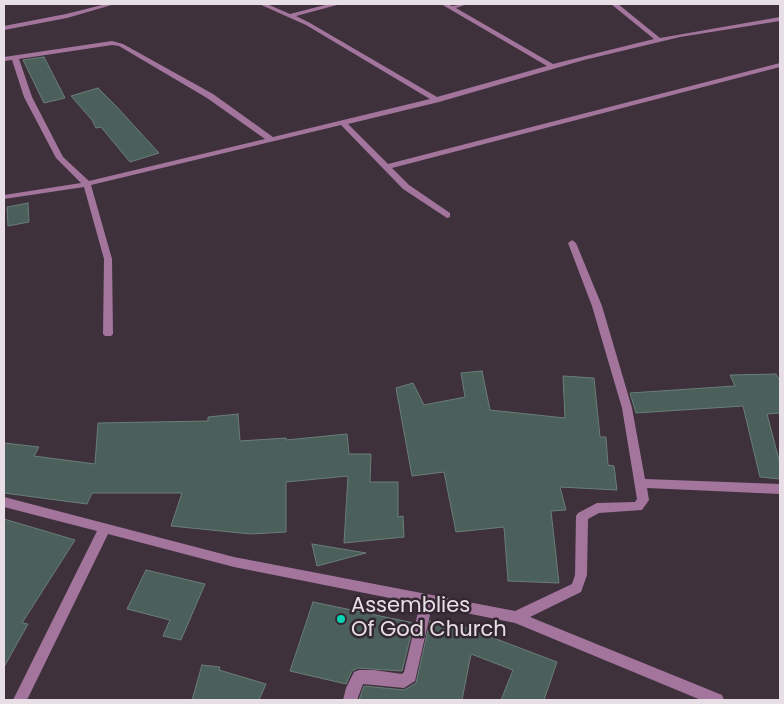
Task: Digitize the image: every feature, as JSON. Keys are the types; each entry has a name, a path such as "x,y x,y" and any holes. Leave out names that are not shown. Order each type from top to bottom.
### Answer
{"street":[{"path":"4,28 67,16 112,4"},
{"path":"262,4 308,24 436,100"},
{"path":"290,16 335,4"},
{"path":"448,6 464,4"},
{"path":"614,4 659,40"},
{"path":"448,6 552,66"},
{"path":"4,197 87,184 436,100 552,66 659,40 780,19"},
{"path":"4,59 112,44 121,45 210,96 270,139"},
{"path":"15,58 28,97 60,158 87,184 108,258 108,334"},
{"path":"386,167 780,66"},
{"path":"342,122 406,187 447,214"},
{"path":"516,617 577,588 581,575 582,516 597,508 638,507 643,500 628,408 597,306 572,243"},
{"path":"640,483 780,489"},
{"path":"4,502 234,562 516,617 717,700"},
{"path":"20,700 105,528"},
{"path":"350,700 353,688 359,677 374,676 404,681 410,676 427,600"}],"building":[{"path":"44,57 65,98 44,103 23,60"},
{"path":"98,88 159,153 130,162 101,127 96,128 92,120 71,96"},
{"path":"28,203 29,222 8,226 7,207"},
{"path":"482,371 490,410 565,418 563,376 594,378 600,437 606,437 608,465 614,466 617,490 560,487 566,510 551,511 559,583 508,581 504,527 456,532 444,472 412,476 396,388 413,383 424,405 465,397 461,373"},
{"path":"776,374 780,381 780,413 767,414 780,464 780,479 760,477 743,406 636,413 630,393 735,386 730,375"},
{"path":"238,414 240,441 286,438 286,440 347,434 349,454 371,454 370,482 398,482 398,517 403,516 404,537 344,543 348,476 286,482 286,532 251,534 171,526 182,493 92,493 87,504 4,493 4,443 39,447 34,456 95,464 98,423 208,421 208,417"},
{"path":"4,519 75,540 22,623 28,624 4,667"},
{"path":"312,544 366,553 317,566"},
{"path":"146,570 205,584 181,640 163,636 170,620 127,609"},
{"path":"313,602 414,623 402,671 358,668 352,671 346,684 290,671"},
{"path":"430,621 461,629 462,626 557,662 544,700 501,700 513,670 471,654 462,700 359,700 364,686 404,690 416,683"},
{"path":"202,665 220,667 219,670 266,684 259,700 192,700"}],"place":[{"name":"Assemblies Of God Church","path":"341,619"}]}
